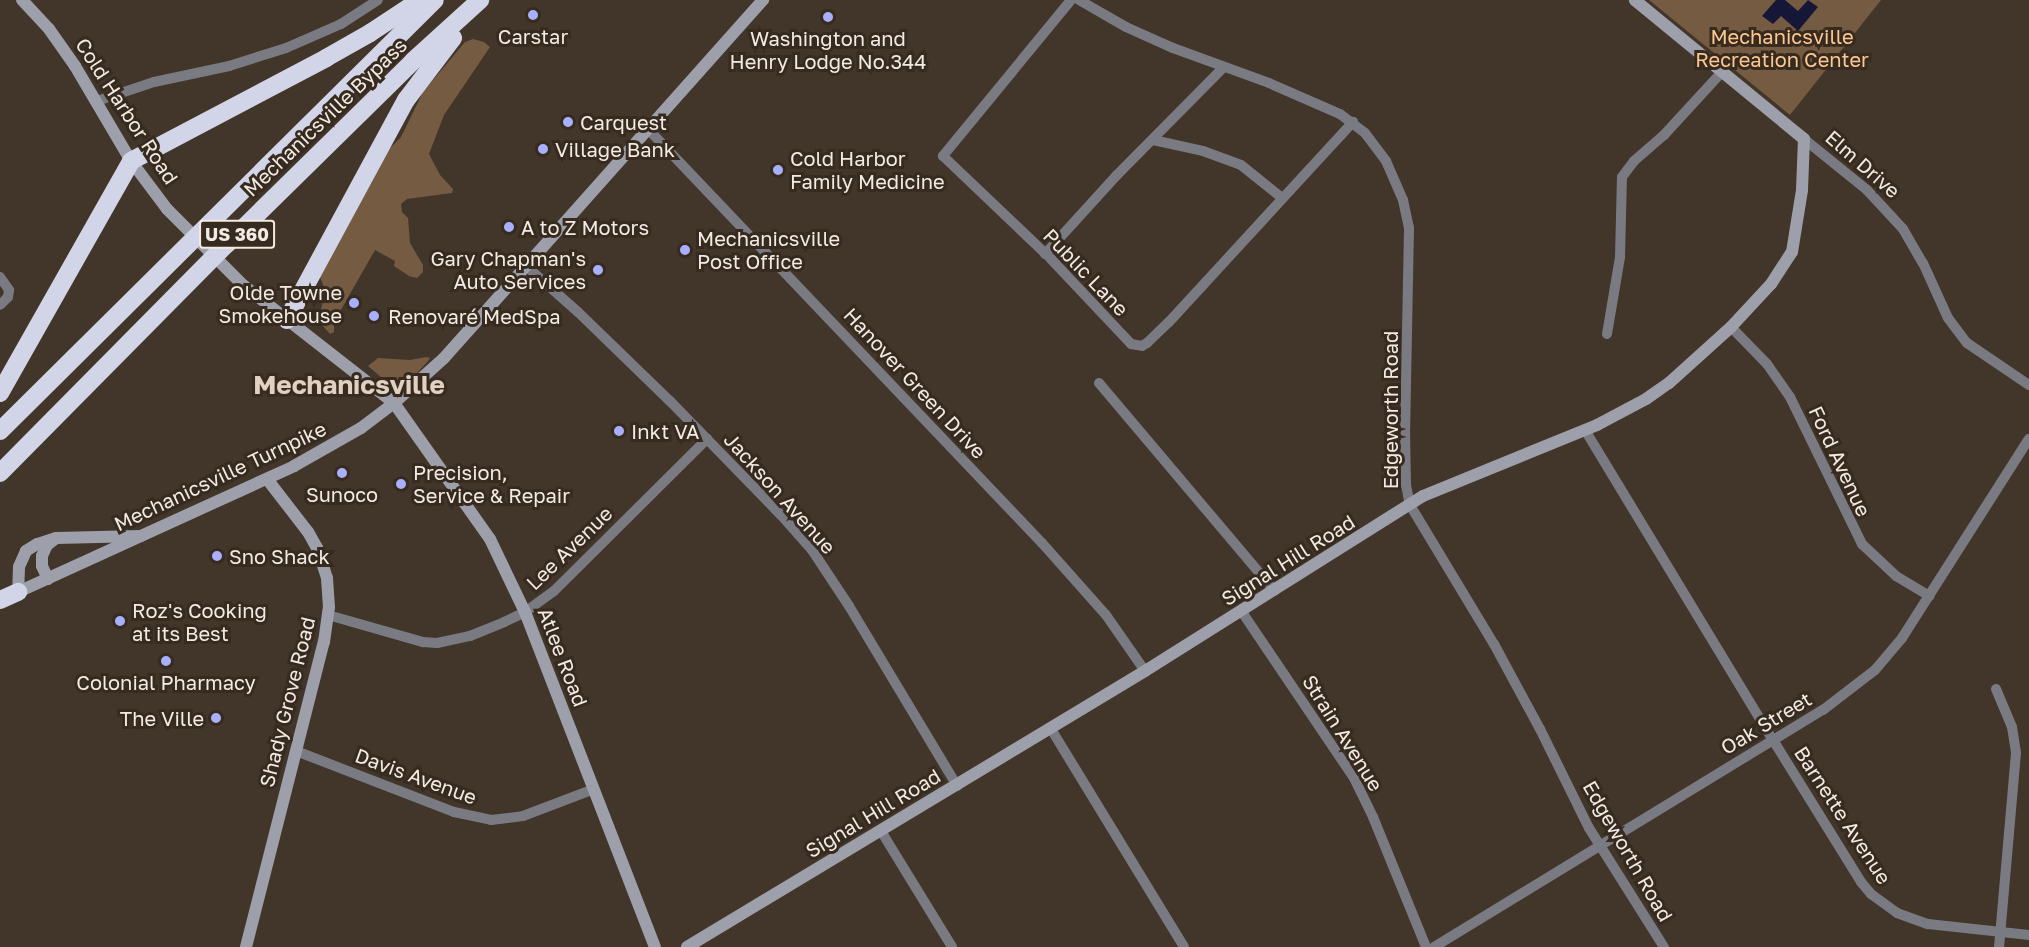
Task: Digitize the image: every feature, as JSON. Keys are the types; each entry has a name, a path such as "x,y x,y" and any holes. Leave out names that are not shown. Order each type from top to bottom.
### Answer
{"highway":[{"path":"0,393 131,160 335,53 420,0"},
{"name":"Mechanicsville Bypass","path":"0,430 435,0"},
{"name":"Mechanicsville Bypass","path":"0,472 226,244 480,0"},
{"path":"287,320 415,86 446,46 490,0"},
{"path":"0,600 18,592"}],"main road":[{"name":"Cold Harbor Road","path":"22,0 49,29 97,101 131,160 167,209 243,285 394,403"},
{"name":"Mechanicsville Turnpike","path":"18,592 267,479 328,448 394,403 444,358 763,0"},
{"name":"Elm Drive","path":"1635,0 1804,139"},
{"name":"Signal Hill Road","path":"687,947 1051,729 1242,612 1410,505 1440,488 1585,430 1646,399 1669,383 1731,327 1771,284 1792,252 1802,190 1804,139"},
{"name":"Atlee Road","path":"394,403 490,539 525,612 655,947"},
{"name":"Shady Grove Road","path":"246,947 328,615 327,578 317,548 308,532 267,479"},
{"path":"18,592 18,571 26,551 37,544 56,538 141,536"},
{"path":"48,579 42,566 42,556 47,545 56,538"}],"street":[{"path":"97,101 154,82 229,66 286,48 341,24 378,0"},
{"name":"Public Lane","path":"1071,0 943,156 1045,254 1131,344 1136,346 1148,343 1282,198"},
{"name":"Edgeworth Road","path":"1079,0 1125,27 1317,102 1353,122 1377,146 1386,160 1403,200 1409,228 1405,429 1406,485 1410,505 1494,644 1601,845 1664,947"},
{"path":"1045,254 1116,176 1224,67"},
{"path":"1607,334 1620,257 1622,177 1634,161 1664,135 1722,72"},
{"path":"1153,140 1203,151 1241,165 1282,198 1353,122"},
{"name":"Hanover Green Drive","path":"648,129 1042,543 1106,615 1145,671"},
{"name":"Elm Drive","path":"1804,139 1867,190 1903,229 1919,255 1948,318 1967,343 2029,384"},
{"name":"Jackson Avenue","path":"526,266 578,312 782,515 830,575 957,786"},
{"path":"0,277 9,290 8,297 0,305"},
{"name":"Ford Avenue","path":"1731,327 1767,364 1790,397 1862,544 1896,576 1929,596"},
{"path":"1099,383 1275,591"},
{"name":"Barnette Avenue","path":"1585,430 1861,882 1884,904 1909,918 1928,924 2029,935"},
{"name":"Lee Avenue","path":"328,615 423,642 437,643 470,636 525,612 554,591 707,439"},
{"name":"Oak Street","path":"1434,947 1823,710 1875,670 1902,638 2029,439"},
{"name":"Strain Avenue","path":"1242,612 1354,778 1373,817 1426,947"},
{"path":"1996,689 2012,727 2016,753 1999,947"},
{"path":"1051,729 1184,947"},
{"name":"Davis Avenue","path":"296,751 454,812 491,820 523,816 594,789"},
{"path":"881,831 952,947"}],"green space":[{"name":"Mechanicsville Recreation Center","path":"1649,0 1881,0 1790,115"},
{"path":"473,39 484,42 490,47 444,115 429,154 440,175 453,189 452,193 407,199 401,204 402,212 408,218 410,243 423,265 423,272 417,278 409,276 394,266 395,261 375,250 334,322 334,332 330,334 318,320 324,298 334,293 324,287 320,277 386,152 401,137 423,92 465,42"},
{"path":"378,358 410,360 430,358 428,361 408,383 400,386 389,384 368,366"}],"shaded area":[{"path":"1776,0 1785,0 1798,11 1808,0 1818,7 1798,31 1781,16 1773,24 1762,16"}],"place":[{"name":"Carstar","path":"533,15"},
{"name":"Washington and Henry Lodge No.344","path":"828,17"},
{"name":"Carquest","path":"568,122"},
{"name":"Village Bank","path":"543,149"},
{"name":"Cold Harbor Family Medicine","path":"778,170"},
{"name":"A to Z Motors","path":"509,227"},
{"name":"Mechanicsville Post Office","path":"685,250"},
{"name":"Gary Chapman's Auto Services","path":"598,270"},
{"name":"Olde Towne Smokehouse","path":"354,303"},
{"name":"Renovaré MedSpa","path":"374,316"},
{"name":"Inkt VA","path":"619,431"},
{"name":"Sunoco","path":"342,473"},
{"name":"Precision, Service & Repair","path":"401,484"},
{"name":"Sno Shack","path":"217,556"},
{"name":"Roz's Cooking at its Best","path":"120,621"},
{"name":"Colonial Pharmacy","path":"166,661"},
{"name":"The Ville","path":"216,718"}],"district":[{"name":"Mechanicsville","path":"349,385"}]}
